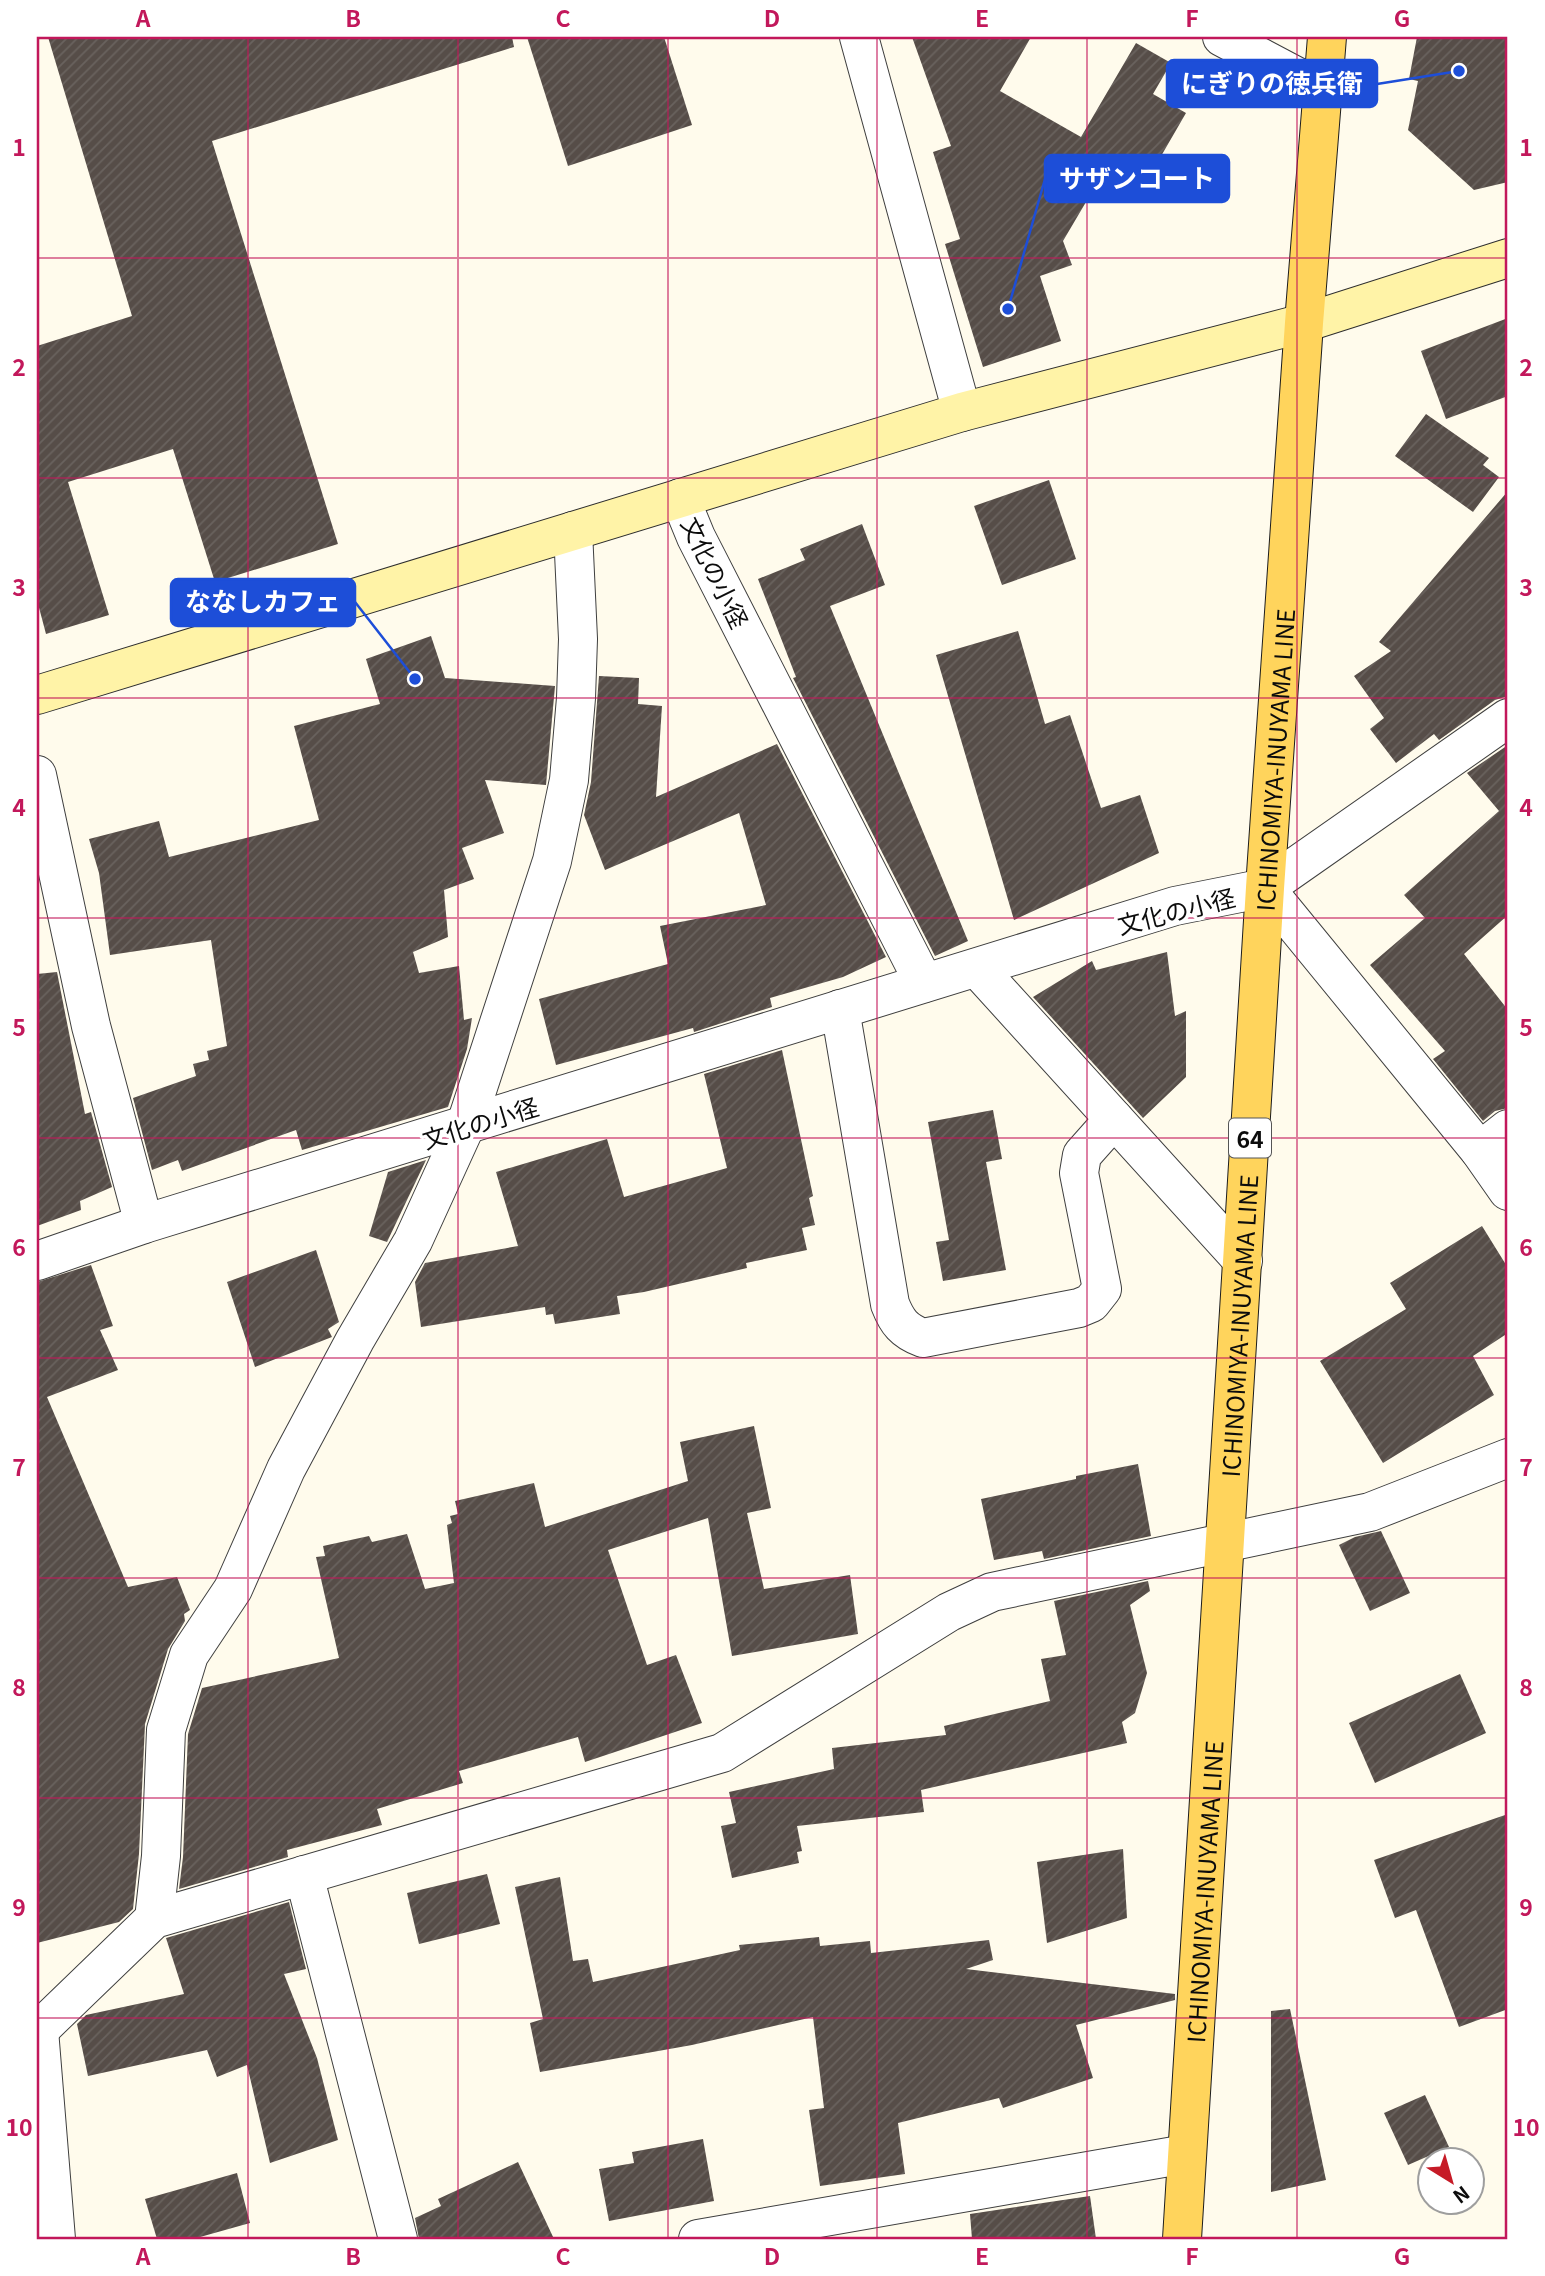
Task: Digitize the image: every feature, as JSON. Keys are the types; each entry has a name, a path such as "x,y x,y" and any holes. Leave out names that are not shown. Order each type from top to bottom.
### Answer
{"main road":[{"name":"ICHINOMIYA-INUYAMA LINE","path":"1182,2239 1265,888 1304,323 1327,37"}],"street":[{"path":"859,37 962,412"},
{"path":"1222,37 1324,91"},
{"path":"37,695 962,412 1304,323 1508,258"},
{"name":"文化の小径","path":"680,498 696,537 924,983"},
{"path":"154,1919 161,1856 166,1730 190,1655 233,1589 286,1469 355,1340 413,1241 465,1127 552,861 569,780 579,639 573,531"},
{"name":"文化の小径","path":"37,1261 144,1224 1175,906 1265,888 1504,726"},
{"path":"37,775 91,1026 144,1224"},
{"path":"1265,888 1494,1140 1508,1191"},
{"path":"977,968 1243,1261"},
{"path":"840,1009 890,1304 896,1321 909,1333 923,1338 1079,1308 1091,1303 1102,1289 1079,1173 1082,1155 1114,1119"},
{"path":"56,2239 38,2031 154,1919 722,1753 949,1612 992,1592 1370,1512 1508,1458"},
{"path":"304,1875 398,2239"},
{"path":"698,2239 1186,2154"}],"building":[{"path":"48,37 512,37 514,47 212,141 338,544 215,582 173,449 68,482 109,615 46,634 37,600 37,346 132,316"},
{"path":"527,37 664,37 692,125 568,166"},
{"path":"912,37 1031,37 1000,91 1081,137 1136,43 1171,63 1153,94 1186,113 1153,170 1134,159 1117,190 1099,180 1063,241 1072,265 1040,276 1061,341 983,367 945,244 960,239 933,152 951,146"},
{"path":"1417,37 1508,37 1508,182 1474,190 1408,130 1418,81 1409,79"},
{"path":"1508,318 1508,396 1446,419 1421,351"},
{"path":"1426,414 1489,458 1483,465 1499,477 1473,512 1395,456"},
{"path":"1049,480 1076,559 1002,585 974,506"},
{"path":"1508,491 1508,696 1495,700 1439,740 1434,734 1396,763 1370,729 1384,718 1354,676 1391,651 1379,642"},
{"path":"862,524 885,585 830,606 968,941 935,956 793,678 796,677 758,579 805,560 800,549"},
{"path":"1018,631 1045,724 1070,715 1101,808 1140,795 1159,853 1014,920 936,655"},
{"path":"431,636 445,678 555,686 546,785 485,780 504,833 462,848 474,879 444,890 448,937 413,952 419,973 459,966 464,1020 472,1018 467,1049 448,1107 302,1150 296,1130 182,1171 178,1160 152,1170 133,1098 196,1076 193,1064 209,1060 207,1051 227,1046 211,940 110,955 99,873 89,839 159,821 169,857 319,820 294,726 380,704 366,659"},
{"path":"599,676 639,678 638,704 662,706 656,797 777,744 886,957 843,977 770,998 772,1007 694,1032 693,1028 556,1065 539,999 668,964 660,926 766,905 739,813 605,870 584,815 591,782"},
{"path":"1508,745 1508,915 1464,954 1508,1010 1508,1108 1495,1111 1483,1121 1433,1059 1445,1051 1370,965 1425,918 1404,895 1499,811 1467,773"},
{"path":"1167,952 1175,1016 1186,1011 1186,1077 1143,1118 1033,997 1092,961 1096,970"},
{"path":"57,972 85,1114 91,1112 112,1187 80,1201 81,1210 37,1226 37,974"},
{"path":"782,1050 813,1196 809,1198 815,1225 802,1228 807,1250 746,1263 747,1268 617,1296 620,1314 555,1324 553,1314 546,1315 545,1307 421,1327 415,1282 425,1263 518,1246 496,1172 607,1139 624,1197 727,1168 704,1074"},
{"path":"993,1110 1002,1159 986,1162 1006,1270 943,1281 936,1242 949,1240 928,1122"},
{"path":"426,1160 387,1242 369,1236 388,1172"},
{"path":"1482,1226 1508,1268 1508,1333 1473,1356 1494,1395 1383,1463 1320,1361 1406,1309 1390,1283"},
{"path":"316,1250 339,1322 328,1329 332,1337 255,1367 227,1282"},
{"path":"91,1265 113,1326 100,1330 118,1370 47,1397 128,1587 177,1577 190,1610 184,1614 185,1621 168,1649 145,1724 139,1854 133,1909 119,1922 37,1943 37,1282"},
{"path":"754,1426 771,1508 747,1513 764,1589 850,1575 858,1634 732,1656 708,1518 608,1550 647,1665 676,1655 702,1723 585,1762 578,1737 459,1771 463,1783 377,1809 382,1825 287,1850 288,1857 179,1889 183,1857 188,1734 202,1688 339,1658 316,1557 325,1556 323,1546 369,1536 372,1542 407,1534 425,1589 454,1583 447,1525 452,1523 450,1516 458,1514 455,1501 534,1483 545,1527 688,1481 680,1442"},
{"path":"1138,1464 1151,1536 1044,1559 1042,1551 994,1560 981,1499"},
{"path":"1381,1531 1410,1593 1370,1611 1339,1545 1355,1537"},
{"path":"1148,1581 1150,1591 1130,1605 1147,1673 1135,1713 1122,1722 1127,1743 921,1790 924,1812 797,1826 802,1851 797,1852 799,1863 732,1878 721,1826 736,1823 729,1792 834,1769 832,1748 946,1735 944,1726 1050,1701 1041,1659 1066,1655 1054,1601"},
{"path":"1460,1674 1486,1733 1375,1783 1349,1723"},
{"path":"1508,1814 1508,2009 1459,2027 1416,1910 1395,1918 1374,1860"},
{"path":"1123,1849 1127,1918 1047,1943 1037,1862"},
{"path":"487,1874 500,1924 419,1944 407,1893"},
{"path":"560,1877 573,1961 588,1959 593,1982 740,1950 739,1945 819,1937 820,1946 870,1941 871,1953 989,1940 993,1960 966,1969 1175,1994 1175,2000 1076,2025 1093,2078 1003,2108 999,2098 898,2123 905,2174 820,2186 809,2110 824,2108 813,2017 692,2045 540,2072 530,2023 543,2019 515,1887"},
{"path":"289,1902 306,1969 284,1974 317,2058 338,2140 270,2163 247,2065 217,2077 207,2050 88,2076 77,2024 86,2015 184,1994 166,1938"},
{"path":"1290,2009 1326,2180 1271,2192 1271,2011"},
{"path":"1425,2095 1449,2146 1416,2146 1416,2161 1408,2165 1384,2113"},
{"path":"703,2139 714,2201 609,2221 599,2169 634,2163 632,2152"},
{"path":"518,2162 554,2239 419,2239 415,2218 441,2206 438,2199"},
{"path":"237,2173 250,2223 193,2239 157,2239 145,2199"},
{"path":"1090,2196 1096,2239 972,2239 970,2214"}],"place":[{"name":"にぎりの徳兵衛","path":"1459,71"},
{"name":"サザンコート","path":"1008,309"},
{"name":"ななしカフェ","path":"415,679"}]}
